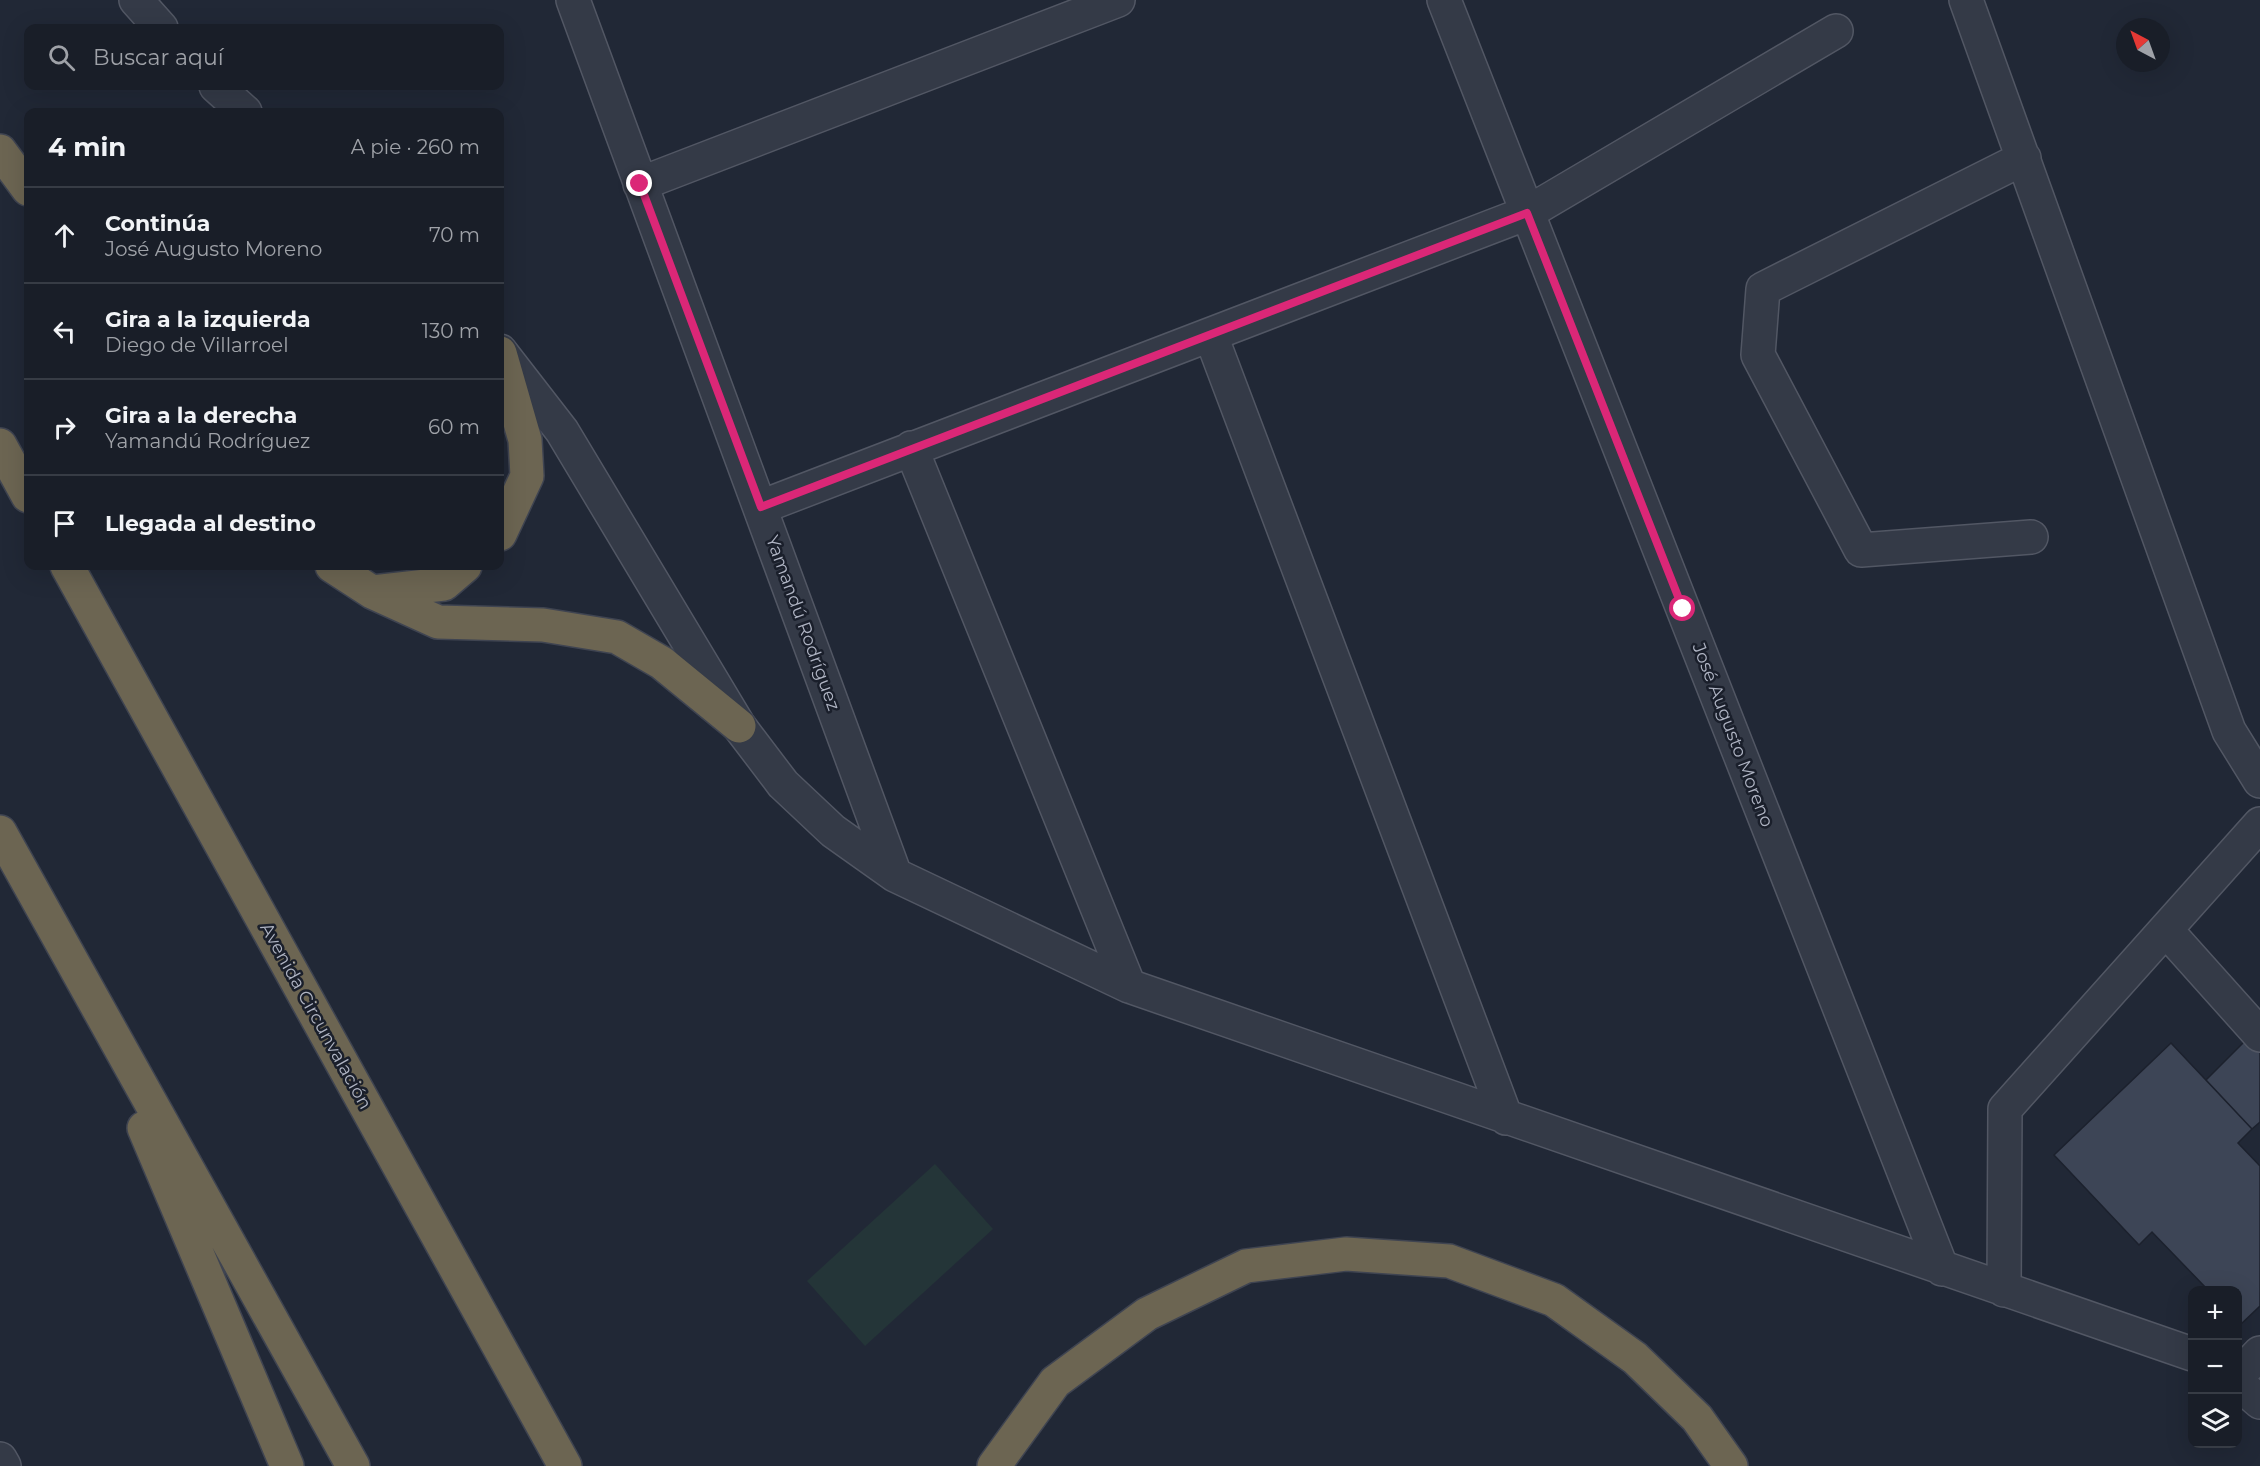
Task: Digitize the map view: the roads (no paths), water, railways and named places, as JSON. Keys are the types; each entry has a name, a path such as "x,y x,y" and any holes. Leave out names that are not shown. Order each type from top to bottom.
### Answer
{"highway":[{"path":"0,151 24,184"},
{"path":"504,366 525,440 527,476 504,525"},
{"path":"0,445 24,489"},
{"name":"Avenida Circunvalación","path":"69,570 565,1466"},
{"path":"338,570 372,592 438,622 543,625 617,637 662,663 739,726"},
{"path":"372,592 444,584 460,570"},
{"path":"0,832 353,1466"},
{"path":"73,964 287,1466"},
{"path":"994,1466 1054,1383 1147,1314 1246,1266 1346,1254 1449,1261 1554,1300 1635,1358 1696,1418 1731,1466"}],"street":[{"path":"136,0 157,24"},
{"name":"Yamandú Rodríguez","path":"573,0 895,874"},
{"path":"640,184 1118,0"},
{"name":"José Augusto Moreno","path":"1444,0 1942,1269"},
{"path":"1966,0 2229,731 2260,781"},
{"path":"761,507 1527,213 1836,31"},
{"path":"220,90 240,108"},
{"path":"2024,158 1763,289 1758,355 1861,550 2031,537"},
{"path":"1211,336 1506,1118"},
{"path":"504,357 562,431 739,726 783,784 832,831 895,874 1129,987 2188,1352"},
{"path":"911,448 1129,987"},
{"path":"2004,1290 2005,1109 2260,825"},
{"path":"2166,930 2260,1035"},
{"path":"2242,1372 2260,1353"},
{"path":"2242,1386 2260,1402"},
{"path":"0,1459 4,1466"}]}
